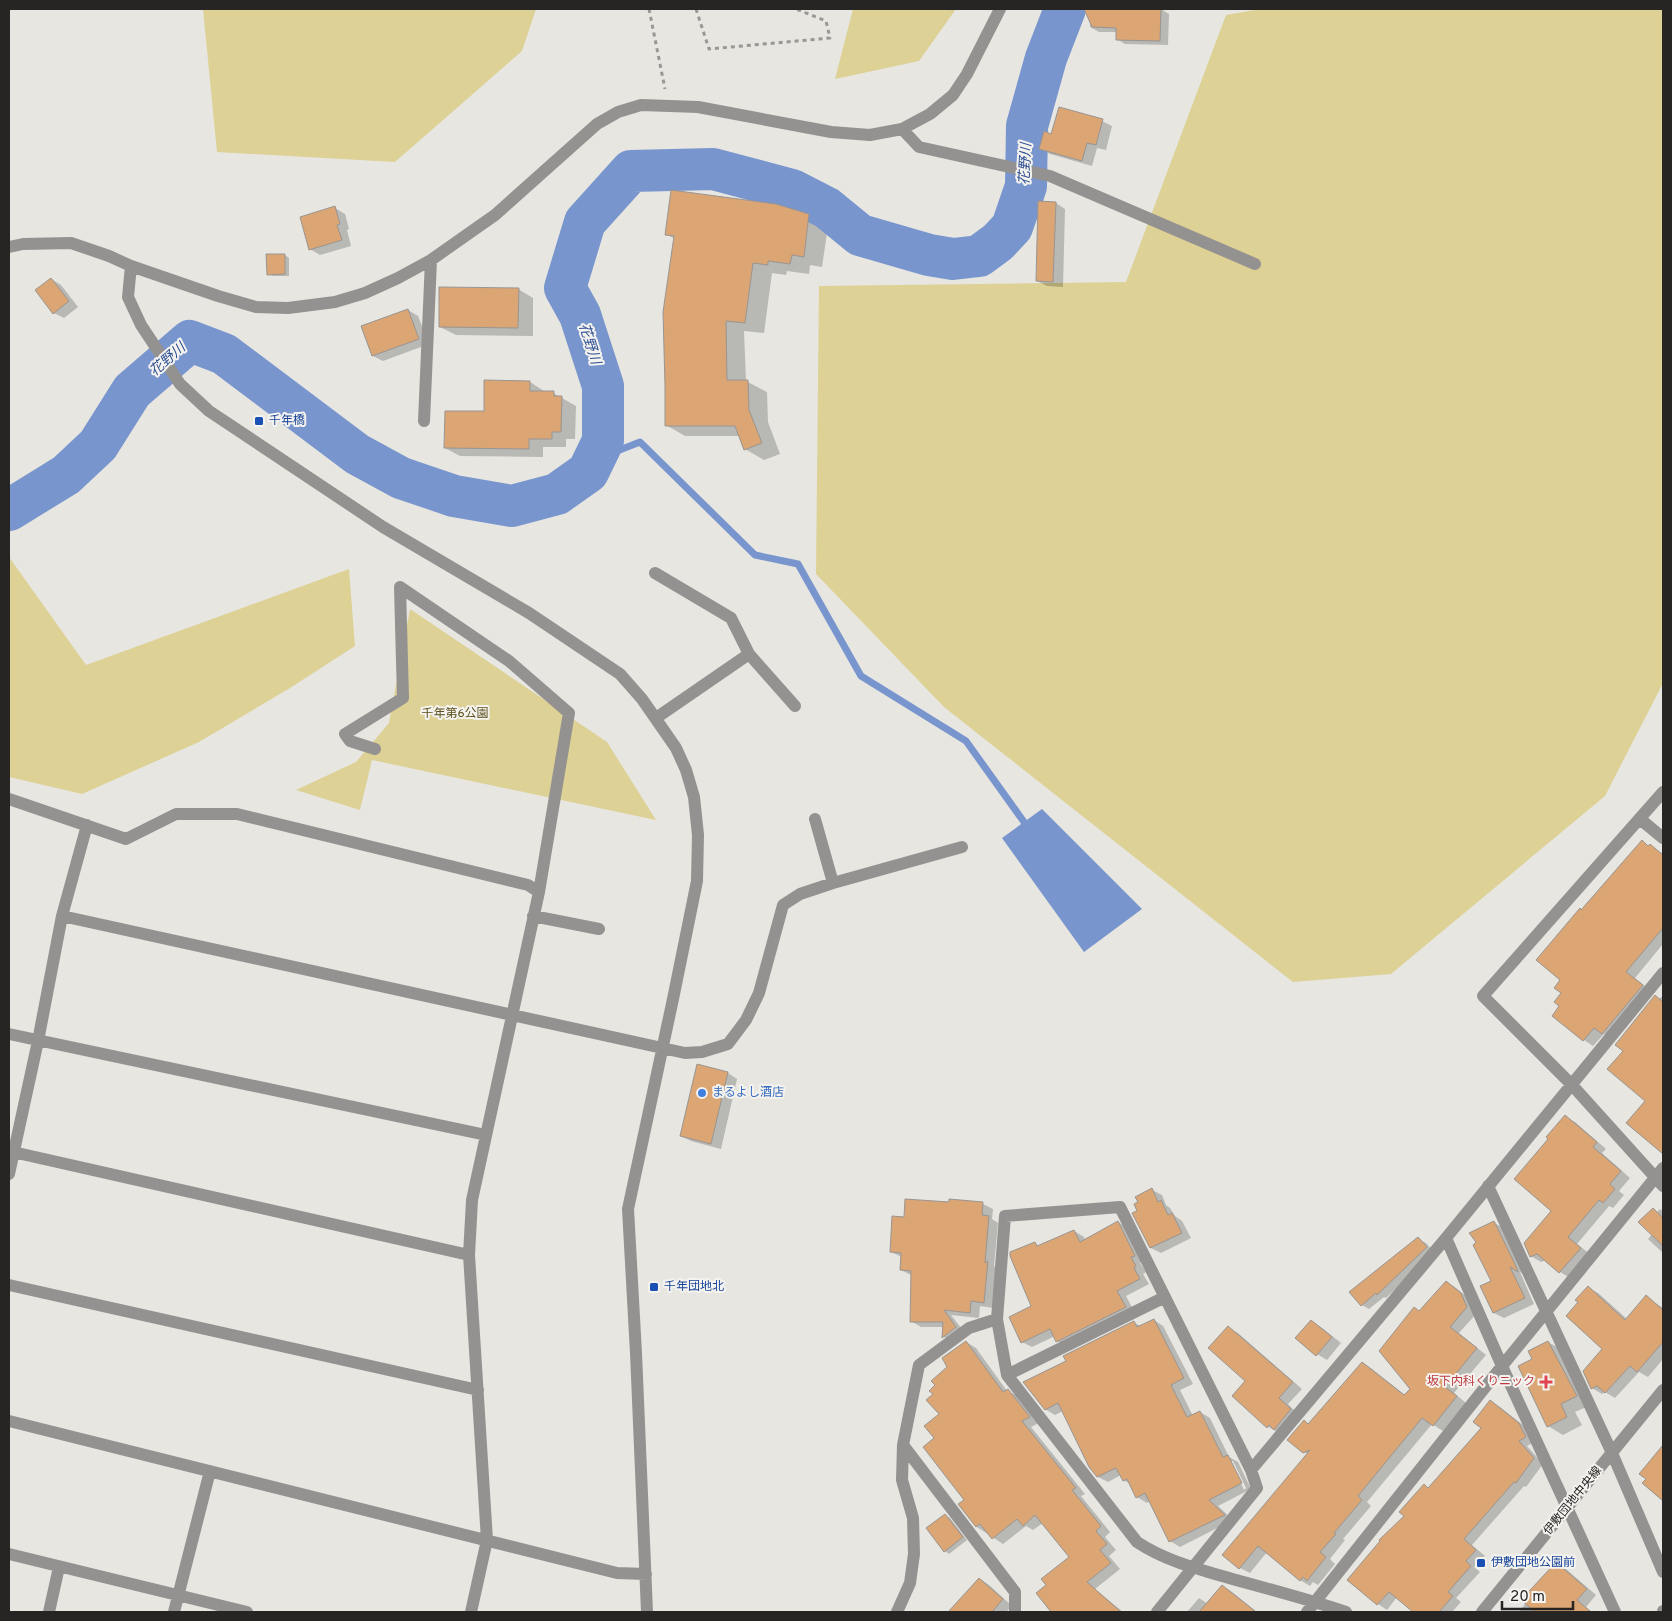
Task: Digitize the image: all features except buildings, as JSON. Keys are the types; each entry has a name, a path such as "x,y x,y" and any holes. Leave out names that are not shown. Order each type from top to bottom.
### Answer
{"street":[{"path":"9,247 23,244 71,244 211,294 256,307 288,308 335,302 365,293 431,260 495,215 597,124 618,112 641,105 668,105 698,107 831,132 870,135 902,129 930,114 953,95 967,74 1000,9"},
{"path":"902,129 918,147 1050,176 1255,264"},
{"path":"424,421 431,260"},
{"path":"132,266 128,297 141,324 180,384 209,412 383,527 529,613 620,674 656,718 676,748 686,770 694,797 698,835 697,881 628,1209 637,1362 647,1612"},
{"path":"655,573 731,618 749,654 795,706"},
{"path":"375,750 350,741 345,734 403,698 400,587 510,661 569,713 539,892 472,1200 469,1255 487,1540 471,1612"},
{"path":"656,718 749,654"},
{"path":"1307,1612 1502,1366 1661,1177 1483,996 1663,792"},
{"path":"9,799 126,839 176,814 237,814 528,885 539,892"},
{"path":"815,819 833,882"},
{"path":"1640,819 1663,838"},
{"path":"9,1174 38,1041 62,916 87,825"},
{"path":"62,916 685,1053 702,1052 728,1044 746,1020 759,994 783,905 800,894 833,882 962,848"},
{"path":"533,916 599,929"},
{"path":"1251,1470 1446,1238 1663,973"},
{"path":"9,1034 486,1135"},
{"path":"13,1152 469,1255"},
{"path":"1488,1186 1612,1453 1663,1572"},
{"path":"1157,1612 1193,1568 1257,1488 1251,1470 1120,1207 1005,1216 997,1319 1007,1375 1137,1542 1154,1553 1193,1568 1346,1612"},
{"path":"1446,1238 1502,1366 1615,1612"},
{"path":"9,1285 478,1390"},
{"path":"1007,1375 1165,1297"},
{"path":"897,1612 910,1582 914,1554 913,1518 902,1480 903,1445 919,1365 969,1328 997,1319"},
{"name":"伊敷団地中央線","path":"1482,1612 1663,1390"},
{"path":"9,1421 617,1573 646,1574"},
{"path":"903,1445 1016,1592 1015,1612"},
{"path":"174,1612 210,1471"},
{"path":"9,1554 247,1612"},
{"path":"48,1612 59,1567"}],"path":[{"path":"649,9 668,105"},
{"path":"696,9 710,49 830,38 826,21 796,9"}],"green space":[{"path":"203,9 536,9 522,51 395,162 217,152"},
{"path":"853,9 956,9 919,61 835,79"},
{"path":"1260,9 1663,9 1663,683 1605,796 1391,974 1293,982 944,707 816,574 819,286 1126,282 1226,15"},
{"path":"9,557 86,665 349,569 355,646 290,688 199,742 82,794 9,777"},
{"name":"千年第6公園","path":"410,609 607,742 656,820 372,760 360,810 296,790 356,762 389,723"}],"water":[{"path":"1042,809 1142,909 1084,952 1002,838"}],"waterway":[{"name":"花野川","path":"9,510 66,475 98,445 132,391 190,341 224,354 357,454 401,478 454,496 512,506 557,494 588,472 603,441 603,386 580,315 565,288 585,222 631,171 713,169 792,190 827,208 860,235 929,255 953,259 979,256 998,242 1012,227 1026,186 1027,126 1046,58 1065,9"},
{"path":"594,460 640,442 755,555 798,564 861,676 966,741 1029,829"}],"place":[{"name":"千年橋","path":"259,421"},
{"name":"まるよし酒店","path":"702,1093"},
{"name":"千年団地北","path":"654,1287"},
{"name":"坂下内科くりニック","path":"1546,1382"},
{"name":"伊敷団地公園前","path":"1481,1563"}]}
